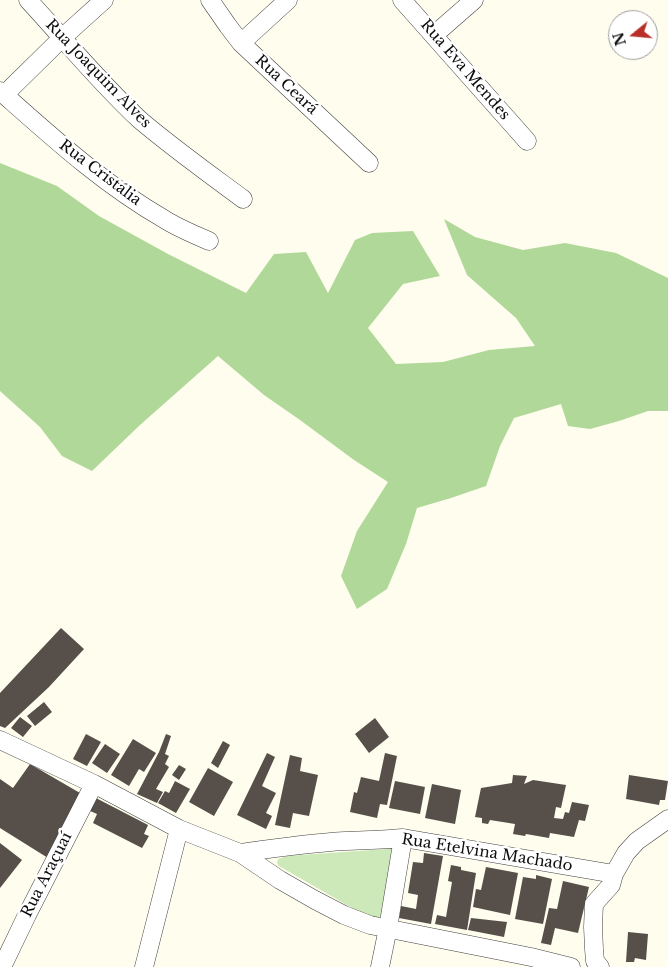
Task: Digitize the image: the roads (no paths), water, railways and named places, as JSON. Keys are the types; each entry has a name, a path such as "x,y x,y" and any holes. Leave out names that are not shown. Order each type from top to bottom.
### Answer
{"street":[{"name":"Rua Joaquim Alves","path":"28,0 99,78 140,119 176,149 243,199"},
{"path":"2,93 104,0"},
{"name":"Rua Ceará","path":"210,0 241,43 369,163"},
{"path":"241,43 288,0"},
{"name":"Rua Eva Mendes","path":"402,0 527,141"},
{"path":"434,35 474,0"},
{"name":"Rua Cristália","path":"2,93 67,150 113,186 164,220 209,241"},
{"name":"Rua Etelvina Machado","path":"0,740 94,784 179,829 240,853 280,880 344,915 370,924 531,956 571,967"},
{"name":"Rua Araçuaí","path":"2,967 94,784"},
{"path":"600,967 595,961 594,904 611,885 614,874 626,853 637,841 668,819"},
{"path":"144,967 179,829"},
{"path":"380,967 403,838"},
{"name":"Rua Etelvina Machado","path":"240,853 297,845 403,838 614,874"}]}
